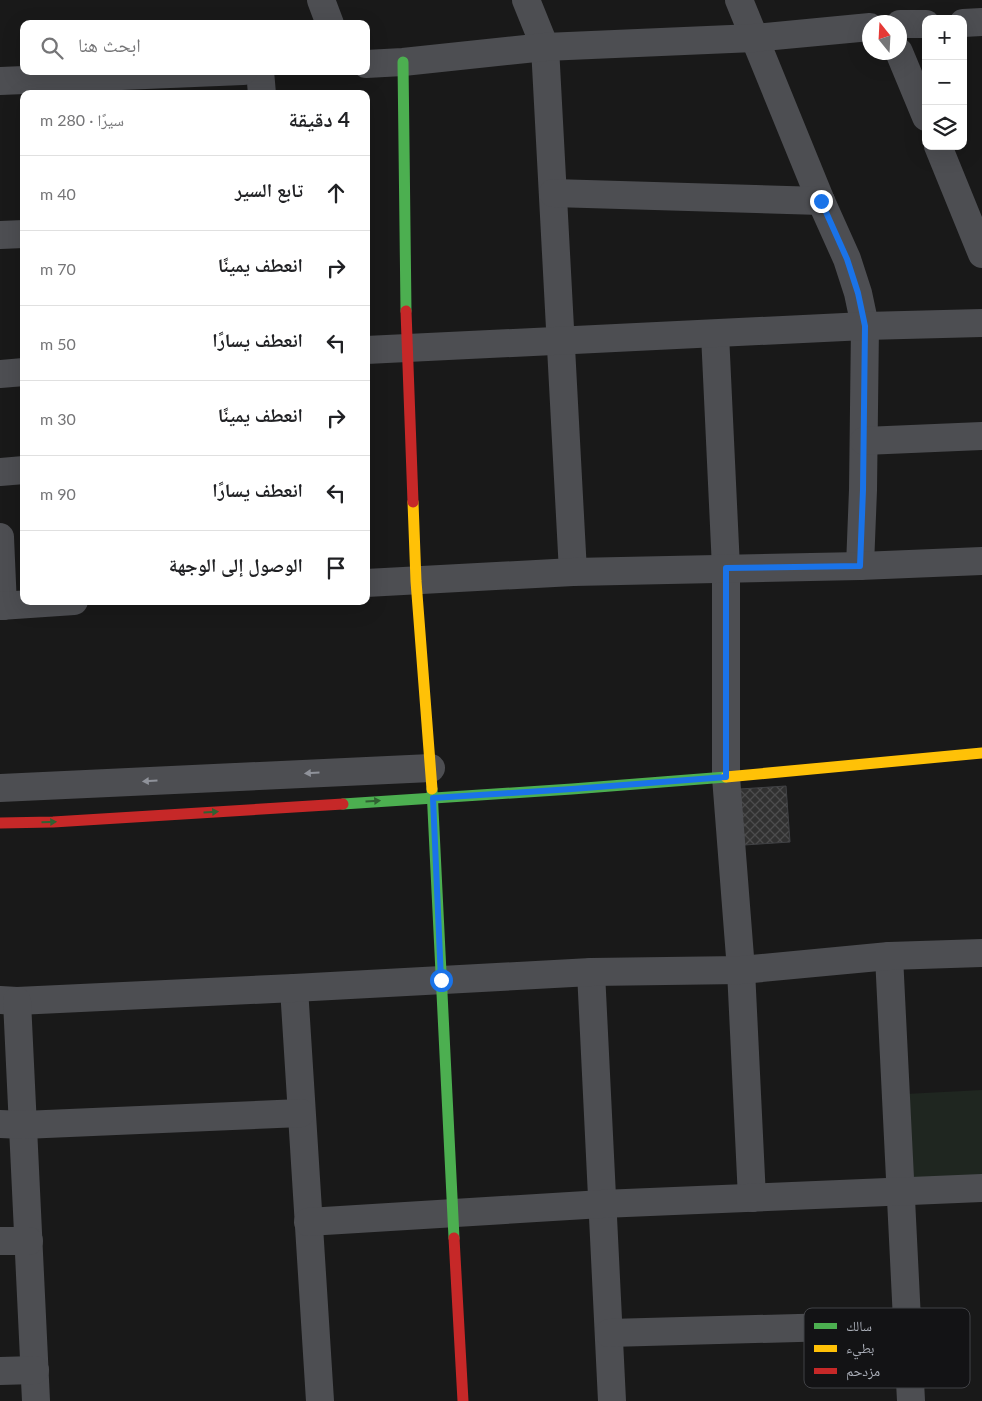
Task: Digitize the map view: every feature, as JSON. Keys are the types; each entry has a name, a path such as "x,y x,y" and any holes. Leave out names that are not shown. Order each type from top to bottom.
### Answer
{"street":[{"path":"321,0 328,20"},
{"path":"526,0 545,47 573,572"},
{"path":"739,0 821,201 847,259 858,293 865,326 860,566"},
{"path":"967,23 982,22"},
{"path":"907,24 922,24"},
{"path":"370,64 545,47 754,38 862,28"},
{"path":"902,60 922,107"},
{"path":"404,62 407,349 416,581 433,798 463,1401"},
{"path":"0,81 146,75"},
{"path":"260,75 262,90"},
{"path":"940,150 982,254"},
{"path":"553,193 821,201"},
{"path":"0,235 20,234"},
{"path":"370,350 982,322"},
{"path":"715,334 726,568 726,777 741,970 752,1198"},
{"path":"0,374 20,372"},
{"path":"864,441 982,436"},
{"path":"0,472 20,470"},
{"path":"0,537 2,606 20,605"},
{"path":"370,583 573,572 982,562"},
{"path":"0,823 54,822 572,789 726,777 982,753"},
{"path":"0,788 431,768"},
{"path":"36,1401 29,1241 11,1125 8,1000 294,988 591,972 741,970 890,956 982,952"},
{"path":"890,956 907,1308"},
{"path":"591,972 612,1401"},
{"path":"294,988 320,1401"},
{"path":"11,1125 301,1113"},
{"path":"308,1222 602,1204 982,1188"},
{"path":"0,1241 29,1241"},
{"path":"609,1333 804,1328"},
{"path":"0,1371 35,1370"},
{"path":"910,1388 911,1401"}],"shaded area":[{"path":"982,1090 982,1181 909,1185 905,1094"}],"building":[{"path":"786,786 790,842 744,845 740,789"}],"traffic: fast":[{"path":"403,62 406,311"},
{"path":"343,804 726,777"},
{"path":"432,789 454,1238"}],"traffic: slow":[{"path":"413,502 416,581 432,789"},
{"path":"726,777 982,753"}],"traffic: jam":[{"path":"406,311 413,502"},
{"path":"0,823 53,822 343,804"},
{"path":"454,1238 463,1401"}],"route":[{"path":"441,980 433,798 726,777 726,568 860,566 865,326 858,293 847,259 821,201"}]}
